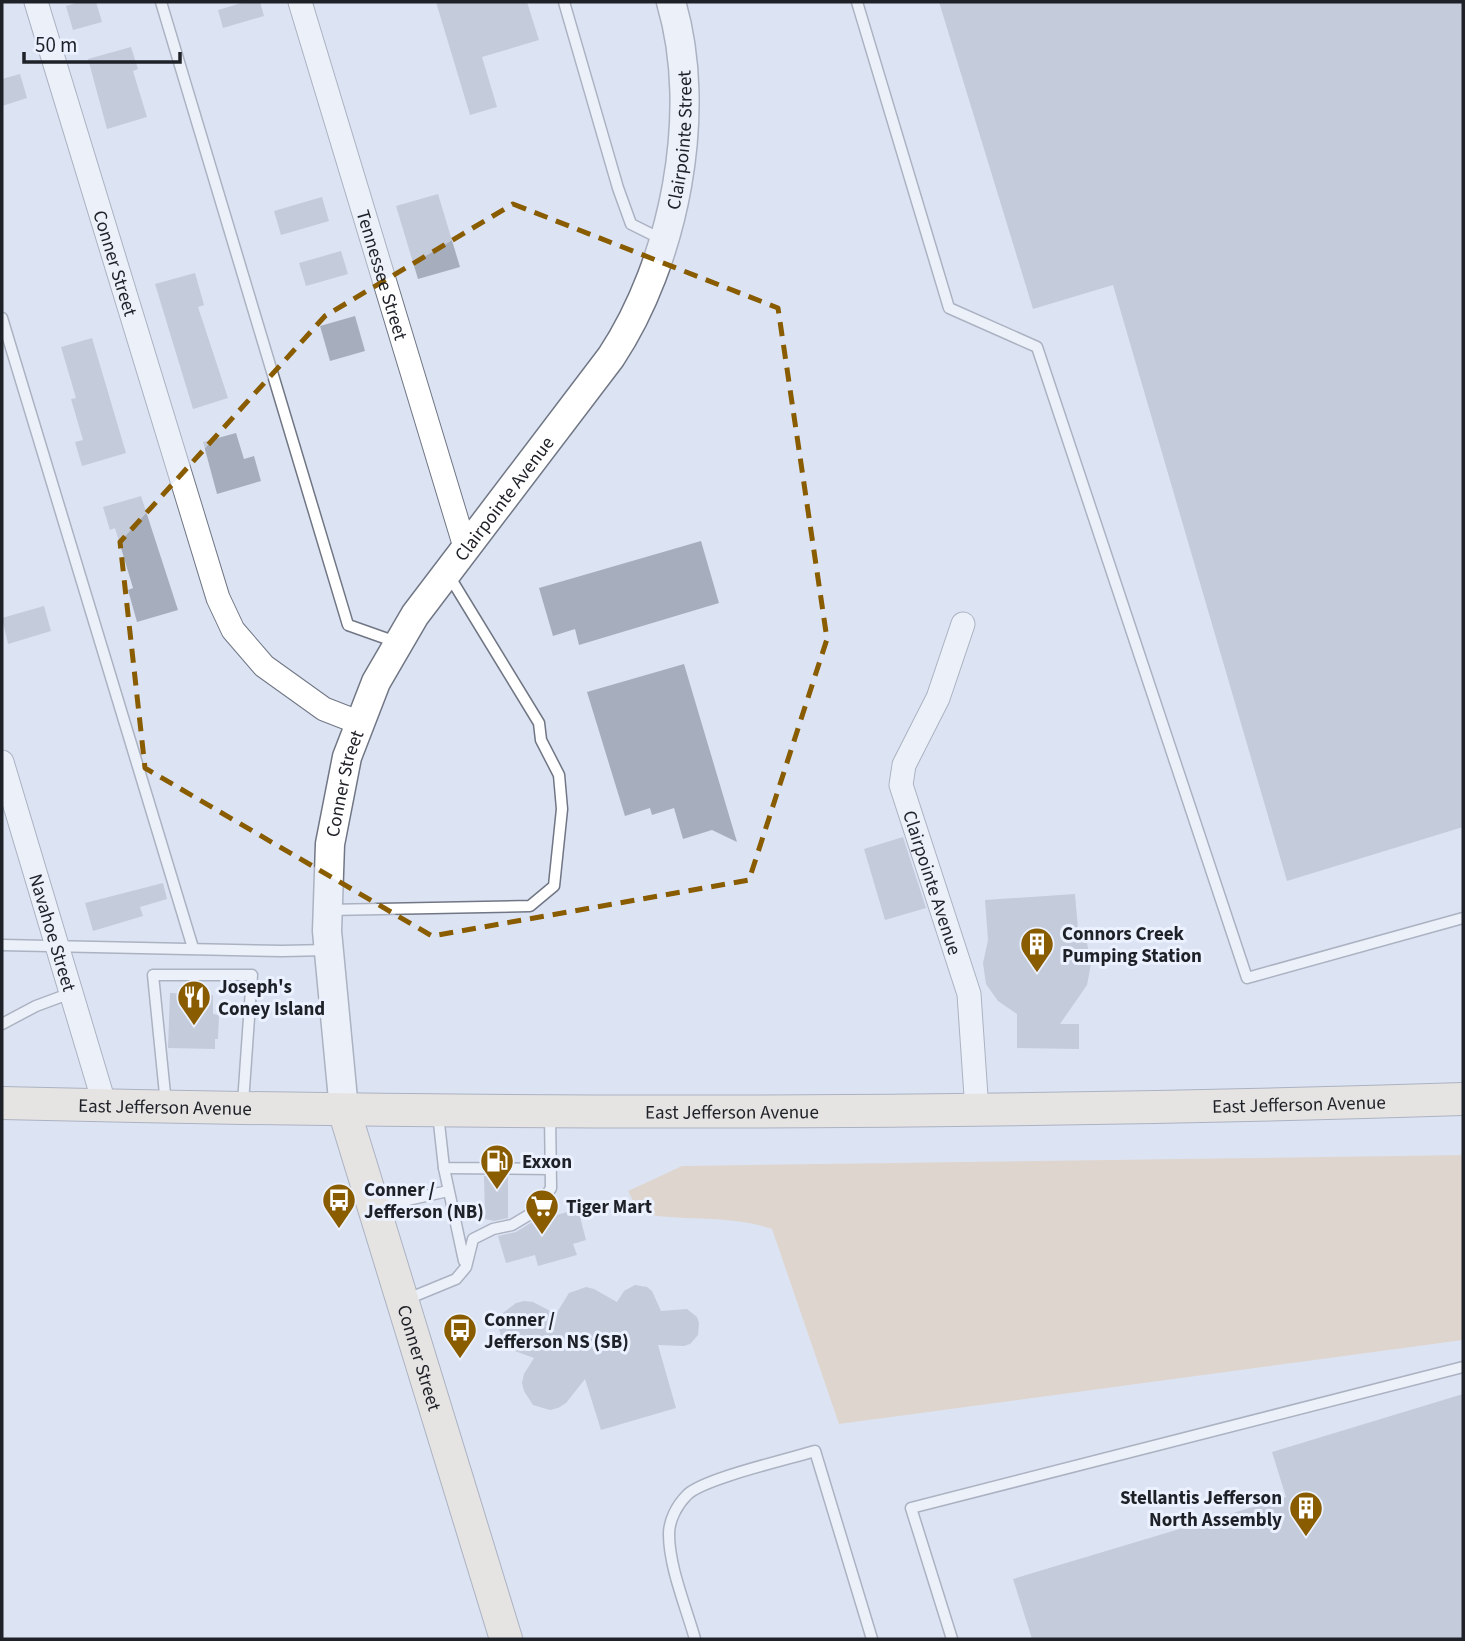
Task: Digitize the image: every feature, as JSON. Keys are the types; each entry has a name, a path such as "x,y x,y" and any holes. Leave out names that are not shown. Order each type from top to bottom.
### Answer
{"main road":[{"name":"East Jefferson Avenue","path":"2,1103 344,1111 977,1111 1463,1099"},
{"name":"Conner Street","path":"344,1111 506,1639"}],"street":[{"name":"Conner Street","path":"36,2 218,598 233,630 264,666 324,709 360,723 347,757 330,844 328,950 344,1111"},
{"name":"Tennessee Street","path":"300,2 465,547"},
{"name":"Clairpointe Street","path":"651,278 673,207 683,150 683,73 671,2"},
{"name":"Clairpointe Avenue","path":"360,723 376,682 415,615 611,357 629,330 651,278"},
{"name":"Clairpointe Avenue","path":"963,624 938,698 904,765 901,785 969,994 977,1111"},
{"name":"Navahoe Street","path":"2,762 104,1106"}],"lane":[{"path":"161,2 348,625 399,643"},
{"path":"564,2 631,224 663,240"},
{"path":"856,2 948,308 1037,347 1248,978 1463,918"},
{"path":"2,318 193,948"},
{"path":"328,910 530,906 554,886 562,809 559,775 541,740 539,723 446,572"},
{"path":"2,945 328,950"},
{"path":"166,1107 153,975 252,975 243,1108"},
{"path":"2,1024 36,1006 71,993"},
{"path":"438,1111 448,1191 466,1267"},
{"path":"402,1301 456,1279 466,1267 473,1239 493,1229 512,1225 537,1210 551,1188 550,1111"},
{"path":"444,1168 551,1169"},
{"path":"374,1208 448,1191"},
{"path":"952,1639 911,1508 1463,1367"},
{"path":"695,1639 671,1553 669,1531 675,1511 688,1493 707,1483 815,1451 872,1639"}],"highlighted area":[{"path":"513,204 778,308 827,639 749,880 432,936 145,768 120,542 325,316"}],"shaded area":[{"path":"1463,1155 1463,1340 839,1424 772,1229 739,1221 639,1213 628,1191 682,1166"}],"building":[{"path":"79,2 96,2 102,22 73,30 66,6"},
{"path":"245,2 260,2 264,16 223,28 218,10"},
{"path":"436,2 527,2 539,40 482,57 497,107 470,115"},
{"path":"939,2 1463,2 1463,827 1287,881 1113,285 1033,309"},
{"path":"131,47 138,69 133,71 147,117 107,129 88,59"},
{"path":"20,74 27,98 2,106 2,79"},
{"path":"438,194 460,267 418,279 396,206"},
{"path":"322,197 329,221 281,235 274,211"},
{"path":"341,251 348,274 306,286 299,263"},
{"path":"195,273 204,305 198,307 228,398 193,409 155,284"},
{"path":"355,316 365,351 330,361 320,326"},
{"path":"92,338 126,453 82,466 75,442 83,440 71,399 76,398 61,347"},
{"path":"236,433 244,459 254,456 261,481 217,494 203,442"},
{"path":"141,496 178,610 137,622 128,590 133,588 115,528 110,530 103,507"},
{"path":"701,541 719,603 579,645 575,629 553,636 539,588"},
{"path":"44,606 51,631 8,644 2,618"},
{"path":"684,664 737,842 712,830 683,839 674,808 652,815 650,808 625,816 587,692"},
{"path":"903,837 926,908 885,920 864,849"},
{"path":"163,883 167,899 140,907 143,916 93,931 85,903"},
{"name":"Connors Creek Pumping Station","path":"1075,894 1078,929 1087,943 1091,964 1087,985 1060,1024 1079,1024 1079,1049 1017,1048 1017,1014 998,1001 986,984 983,963 988,940 985,900"},
{"name":"Joseph's Coney Island","path":"170,993 213,995 213,1014 219,1015 215,1049 168,1048"},
{"path":"484,1176 508,1176 508,1218 494,1221 485,1219"},
{"name":"Tiger Mart","path":"578,1209 586,1240 573,1244 577,1255 538,1266 535,1255 506,1263 498,1236 516,1232 532,1222"},
{"path":"635,1285 647,1287 652,1291 661,1311 687,1309 697,1317 699,1323 698,1335 690,1344 658,1345 676,1408 601,1430 585,1379 566,1403 558,1408 550,1410 533,1405 522,1383 534,1358 505,1345 499,1330 503,1313 516,1303 524,1301 533,1302 556,1314 569,1293 586,1287 617,1302 624,1291"},
{"name":"Stellantis Jefferson North Assembly","path":"1463,1394 1463,1639 1032,1639 1013,1579 1286,1497 1272,1452"}],"place":[{"name":"Connors Creek Pumping Station","path":"1037,974"},
{"name":"Joseph's Coney Island","path":"194,1027"},
{"name":"Exxon","path":"497,1191"},
{"name":"Conner / Jefferson (NB)","path":"339,1230"},
{"name":"Tiger Mart","path":"542,1236"},
{"name":"Conner / Jefferson NS (SB)","path":"460,1360"},
{"name":"Stellantis Jefferson North Assembly","path":"1306,1538"}]}
